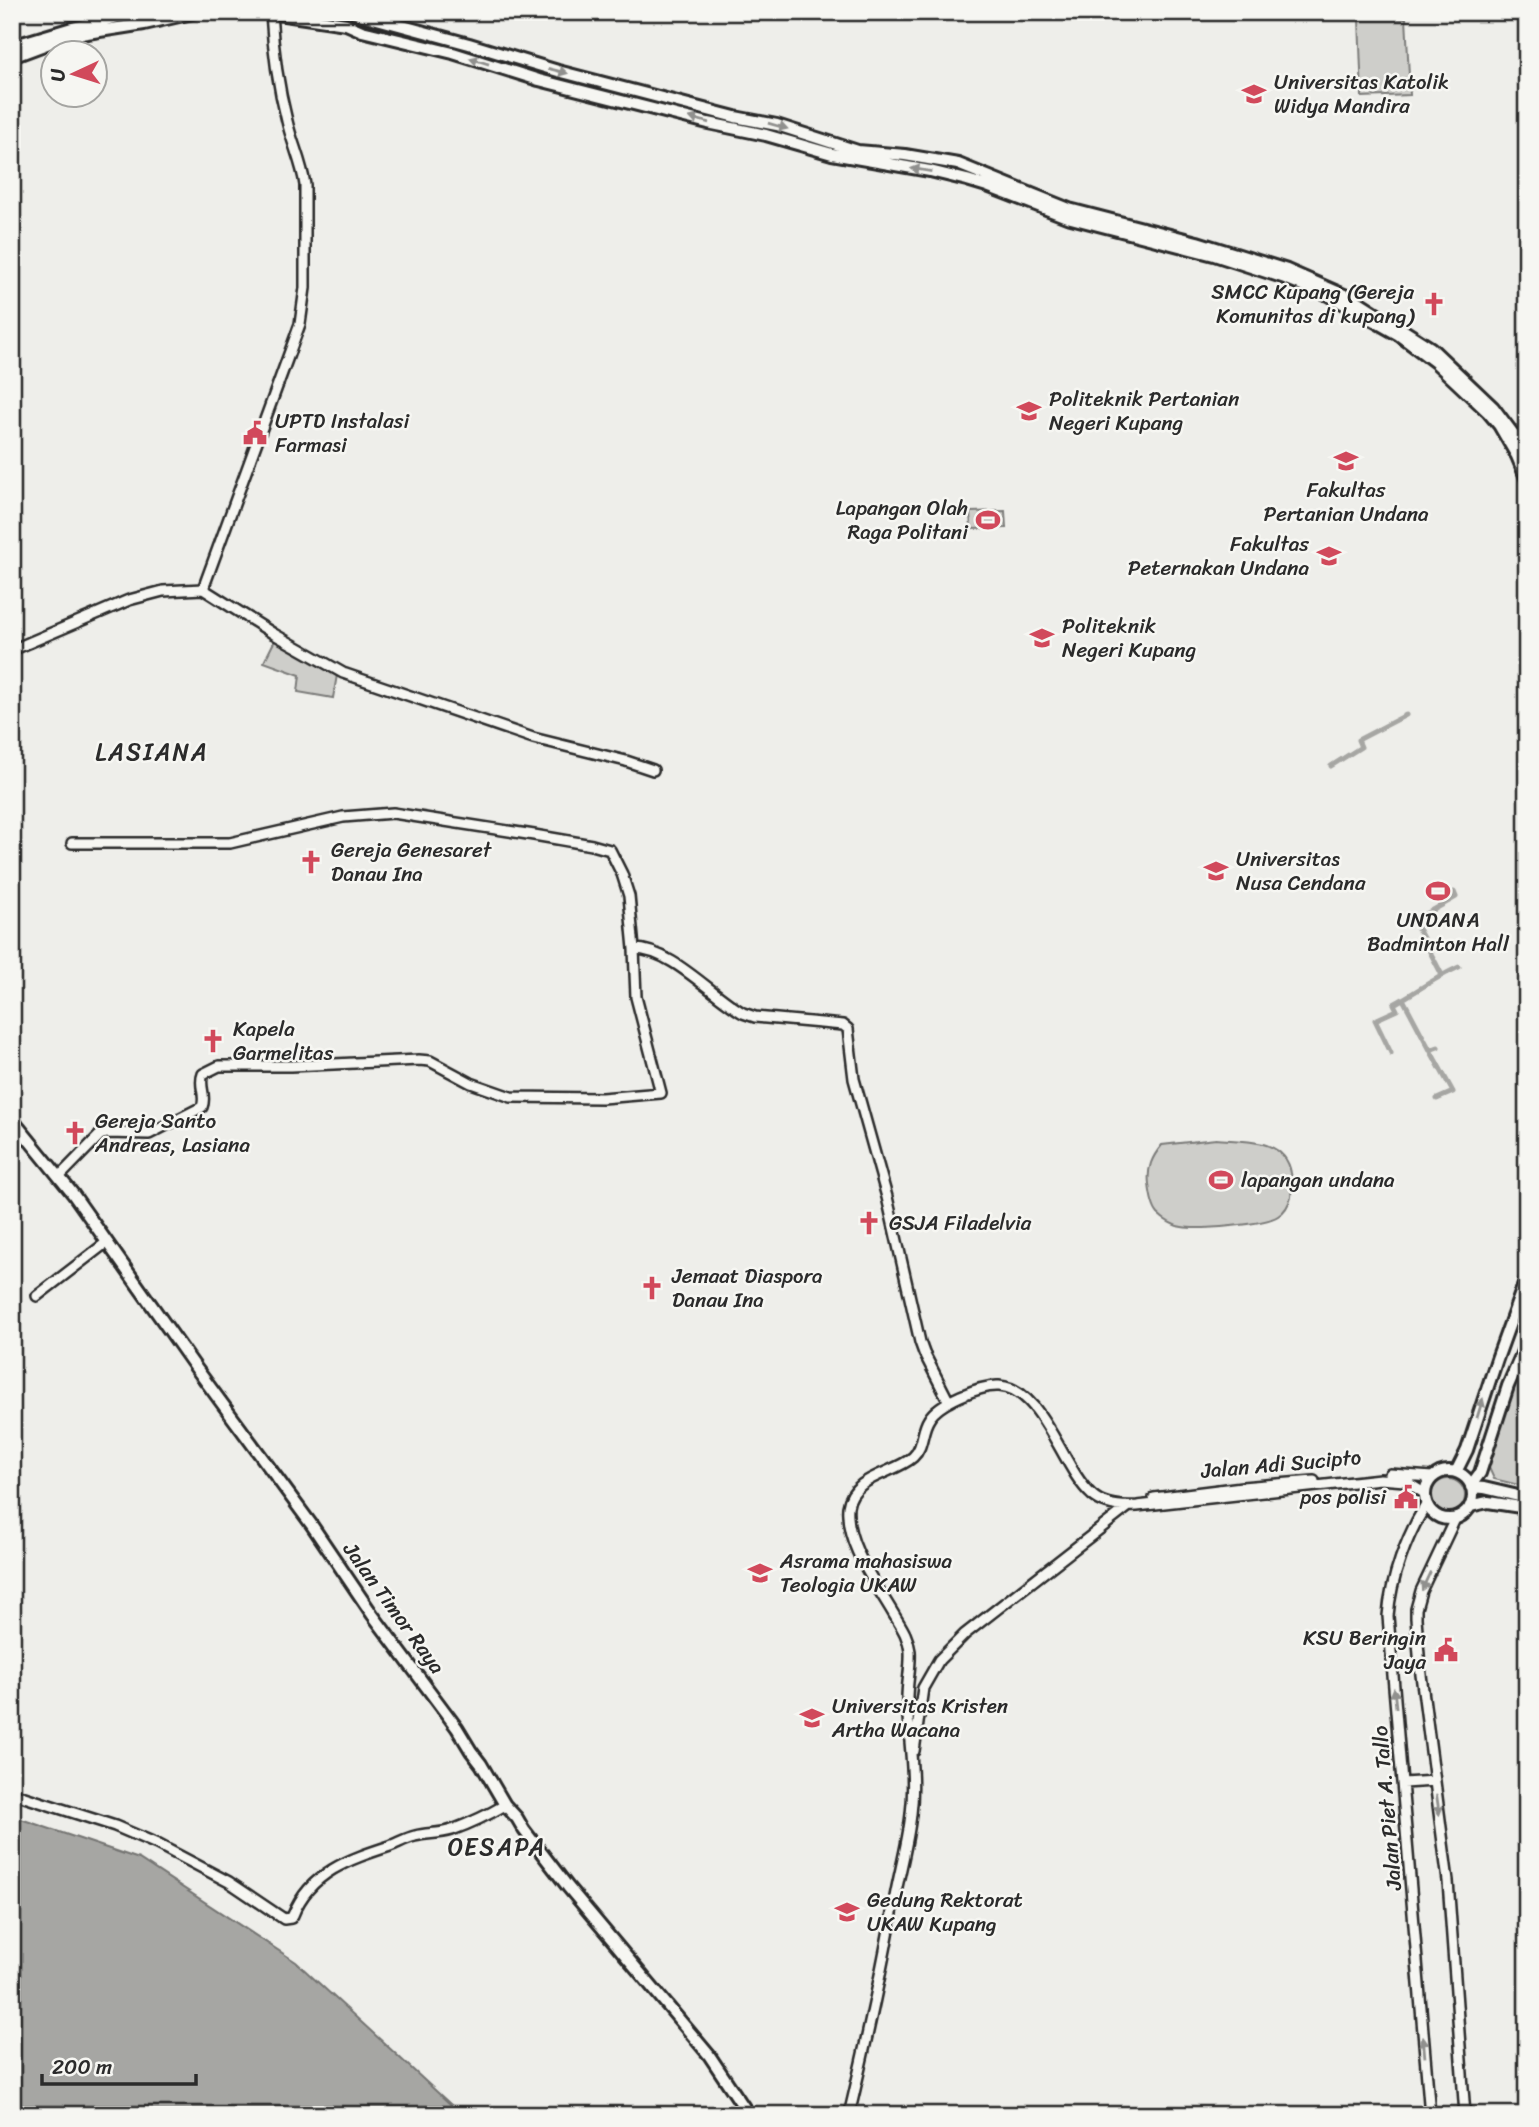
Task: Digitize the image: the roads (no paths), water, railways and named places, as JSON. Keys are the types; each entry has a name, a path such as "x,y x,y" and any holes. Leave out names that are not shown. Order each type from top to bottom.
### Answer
{"highway":[{"path":"12,46 72,27 139,12"},
{"path":"12,57 68,36 197,12"},
{"path":"264,12 345,24 362,31 447,51 538,80 708,123 766,135 832,154 930,171 987,186 1067,217 1286,274"},
{"path":"351,12 535,65 735,117 778,125 858,150 958,164 1069,209 1197,242 1356,300 1439,355 1493,407 1514,435 1527,462"},
{"path":"447,51 452,39"},
{"path":"650,107 653,95"},
{"path":"953,177 958,164"},
{"path":"1401,332 1488,412 1508,439 1527,480"},
{"name":"Jalan Timor Raya","path":"12,1119 73,1194 311,1524 372,1614 457,1728 505,1805 568,1887 709,2055 749,2115"},
{"path":"1456,1472 1467,1450 1527,1276"},
{"path":"1471,1486 1480,1473 1508,1386 1527,1342"},
{"path":"1448,1471 1456,1472 1467,1479 1471,1486 1472,1500 1461,1516 1446,1520 1431,1512 1425,1499 1425,1487 1432,1478 1448,1471"},
{"path":"1471,1486 1527,1498"},
{"path":"1470,1506 1488,1502 1527,1508"}],"street":[{"path":"203,589 295,342 303,304 305,185 281,93 271,13"},
{"path":"12,650 129,600 163,591 203,589 343,673 533,738 653,770"},
{"path":"59,1178 100,1135 149,1134 202,1107 205,1096 200,1080 203,1074 219,1066 291,1066 419,1060 430,1061 471,1083 511,1097 602,1098 661,1093 636,997 631,908 622,874 610,850 454,822 386,813 344,817 230,843 72,843"},
{"path":"634,949 644,949 674,963 743,1013 755,1017 843,1025 848,1029 854,1079 887,1196 920,1342 949,1402"},
{"path":"37,1296 107,1242"},
{"name":"Jalan Adi Sucipto","path":"849,2115 912,1813 907,1694 908,1642 902,1627 858,1554 848,1508 858,1488 915,1456 928,1420 940,1407 977,1390 991,1387 1008,1388 1022,1394 1092,1496 1115,1506 1132,1507 1380,1479 1405,1481 1425,1499"},
{"name":"Jalan Adi Sucipto","path":"1132,1507 1145,1499 1173,1494 1275,1483 1381,1474 1432,1478"},
{"name":"Jalan Piet A. Tallo","path":"1425,1499 1392,1588 1389,1642 1430,2115"},
{"path":"911,1759 923,1688 939,1660 965,1634 1132,1507"},
{"path":"1455,1519 1422,1591 1416,1609 1416,1635 1450,1906 1465,2115"},
{"path":"1402,1783 1435,1781"},
{"path":"12,1793 115,1826 157,1844 229,1882 284,1919 291,1918 308,1888 342,1863 413,1836 451,1830 505,1805"}],"waterway":[{"path":"1331,766 1361,747 1358,740 1406,715"},
{"path":"1442,975 1414,921 1456,897 1454,892"},
{"path":"1391,1053 1375,1020 1397,1010 1394,1004 1459,967"},
{"path":"1403,999 1430,1050 1438,1047"},
{"path":"1430,1050 1453,1092 1437,1099"}],"place":[{"name":"Universitas Katolik Widya Mandira","path":"1254,94"},
{"name":"SMCC Kupang (Gereja Komunitas di kupang)","path":"1434,304"},
{"name":"Politeknik Pertanian Negeri Kupang","path":"1029,411"},
{"name":"UPTD Instalasi Farmasi","path":"255,433"},
{"name":"Fakultas Pertanian Undana","path":"1346,461"},
{"name":"Lapangan Olah Raga Politani","path":"988,520"},
{"name":"Fakultas Peternakan Undana","path":"1329,556"},
{"name":"Politeknik Negeri Kupang","path":"1042,638"},
{"name":"Gereja Genesaret Danau Ina","path":"311,862"},
{"name":"Universitas Nusa Cendana","path":"1216,871"},
{"name":"UNDANA Badminton Hall","path":"1438,891"},
{"name":"Kapela Garmelitas","path":"213,1041"},
{"name":"Gereja Santo Andreas, Lasiana","path":"75,1133"},
{"name":"lapangan undana","path":"1221,1180"},
{"name":"GSJA Filadelvia","path":"869,1223"},
{"name":"Jemaat Diaspora Danau Ina","path":"652,1288"},
{"name":"pos polisi","path":"1406,1497"},
{"name":"Asrama mahasiswa Teologia UKAW","path":"760,1573"},
{"name":"KSU Beringin Jaya","path":"1446,1650"},
{"name":"Universitas Kristen Artha Wacana","path":"812,1718"},
{"name":"Gedung Rektorat UKAW Kupang","path":"847,1912"}],"district":[{"name":"LASIANA","path":"152,752"},
{"name":"OESAPA","path":"497,1847"}]}
